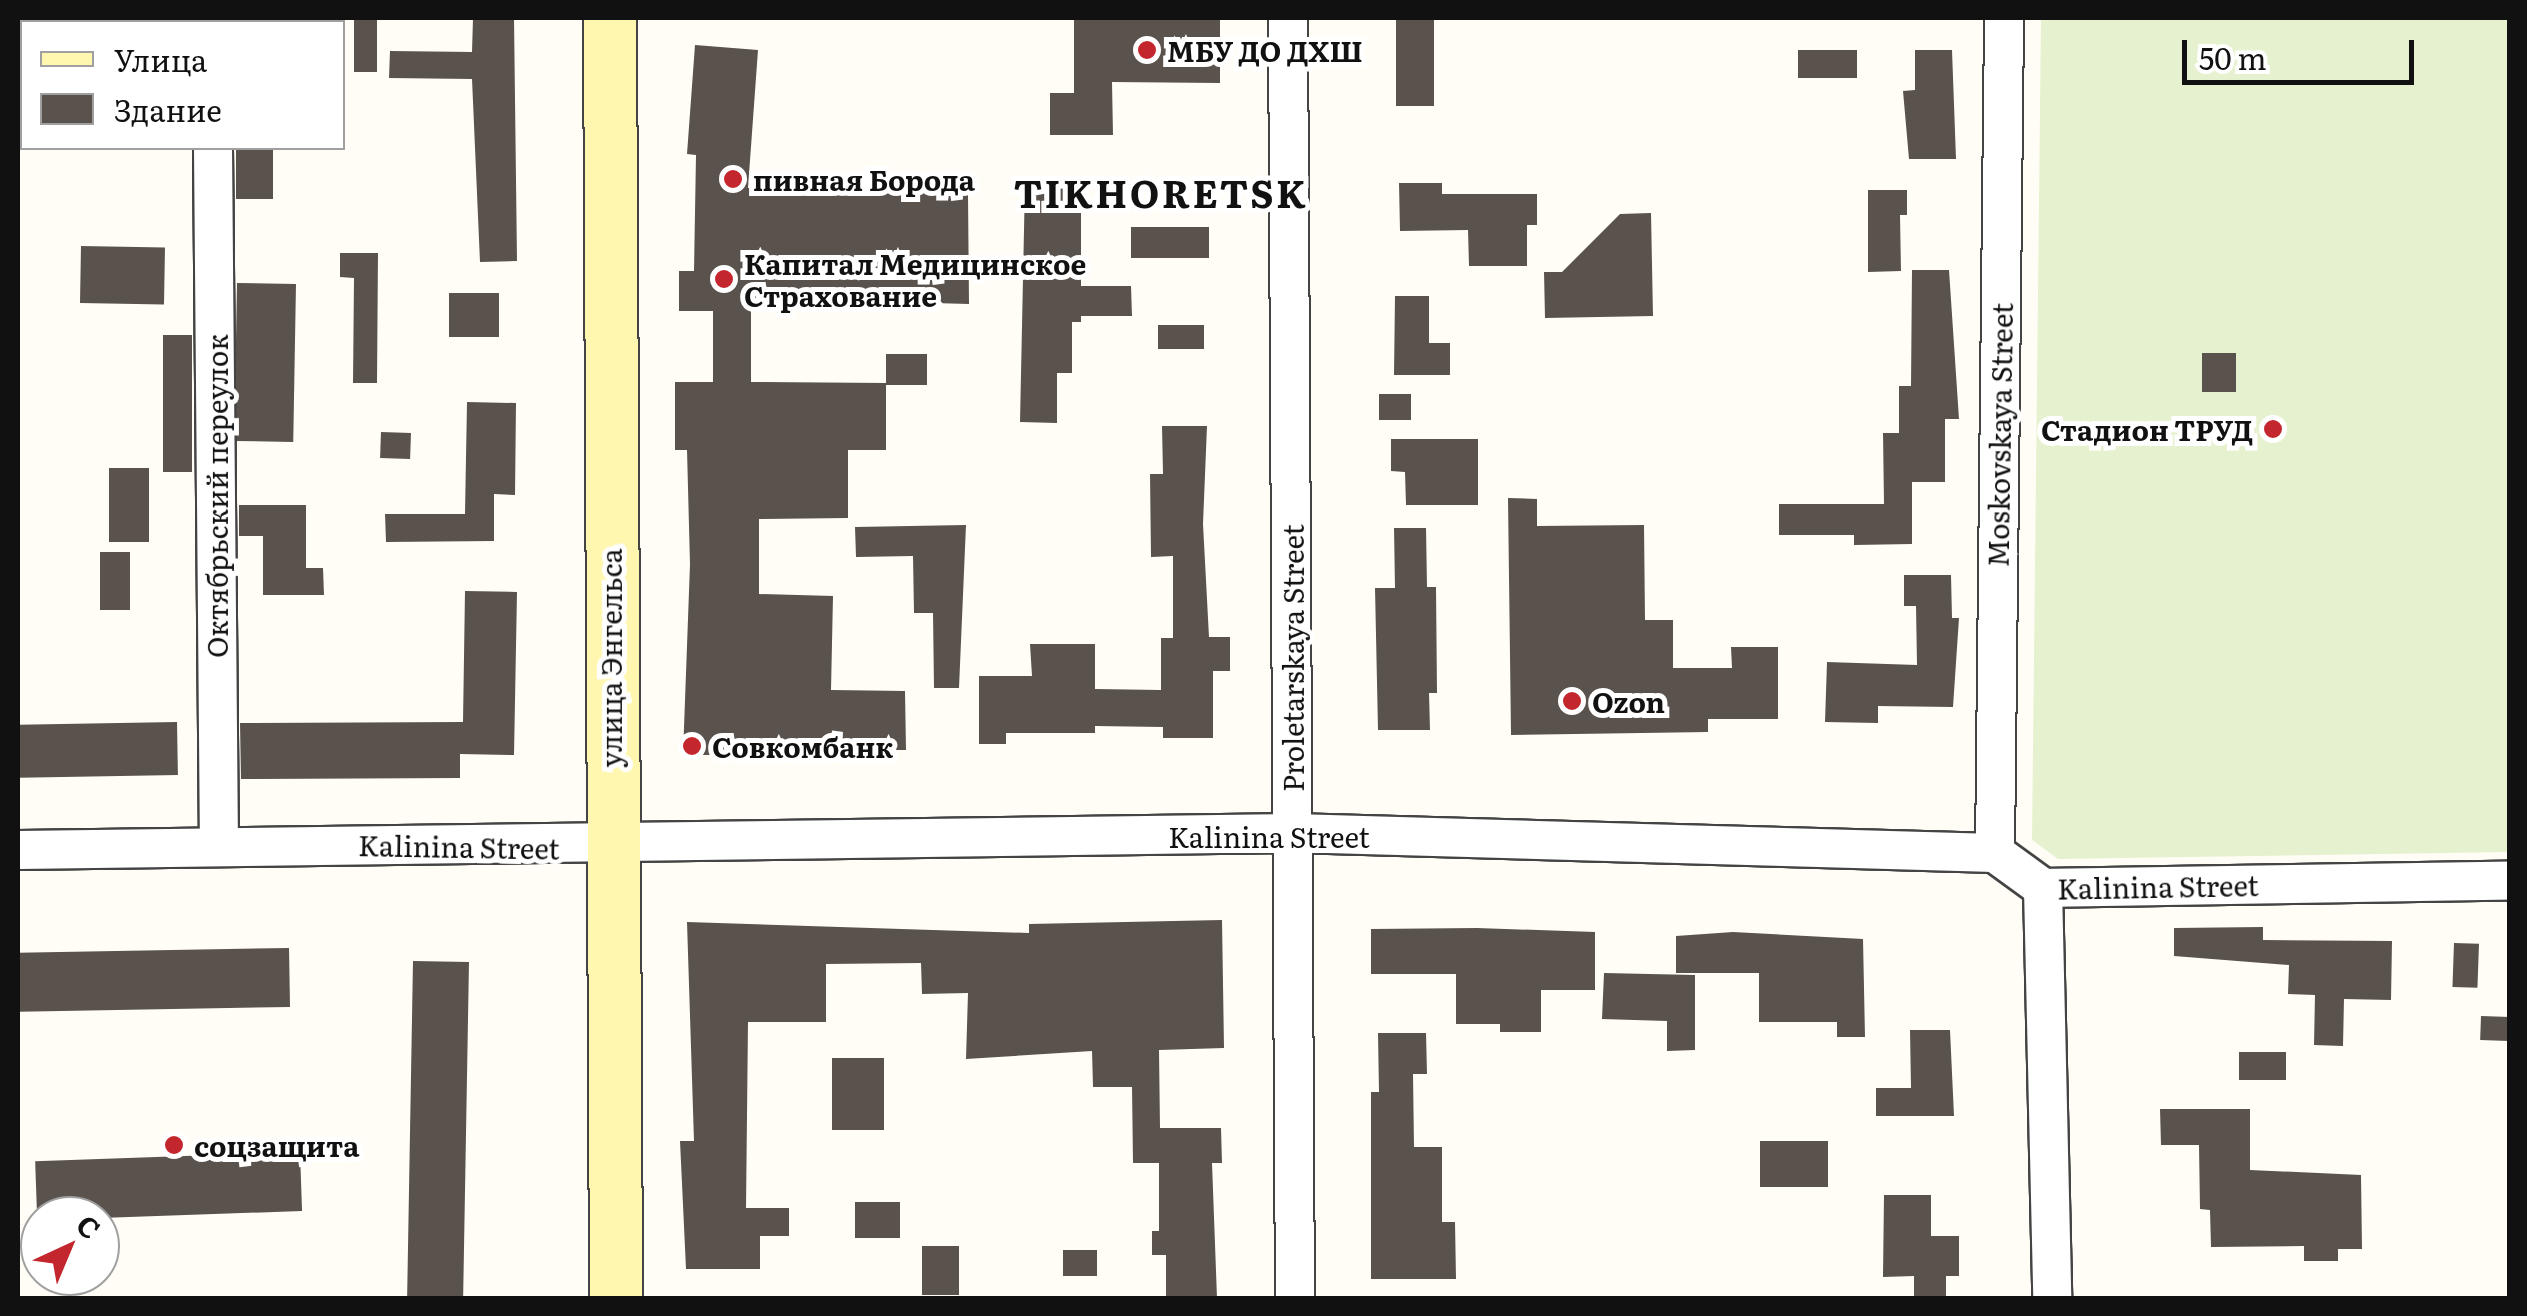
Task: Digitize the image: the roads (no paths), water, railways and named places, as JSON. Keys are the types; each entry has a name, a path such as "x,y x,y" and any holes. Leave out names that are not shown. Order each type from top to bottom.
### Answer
{"main road":[{"name":"улица Энгельса","path":"610,18 609,847 616,1298"}],"street":[{"name":"Proletarskaya Street","path":"1288,18 1295,1298"},
{"name":"Moskovskaya Street","path":"1994,852 2004,18"},
{"name":"Октябрьский переулок","path":"213,150 219,844"},
{"name":"Kalinina Street","path":"18,850 219,844 609,847 1293,833 1994,852 2043,888 2510,881"},
{"path":"2043,888 2052,1298"}],"place":[{"name":"МБУ ДО ДХШ","path":"1147,50"},
{"name":"пивная Борода","path":"733,179"},
{"name":"Капитал Медицинское Страхование","path":"724,279"},
{"name":"Стадион ТРУД","path":"2273,429"},
{"name":"Ozon","path":"1572,701"},
{"name":"Совкомбанк","path":"692,746"},
{"name":"соцзащита","path":"174,1145"}],"district":[{"name":"TIKHORETSK","path":"1161,192"}]}
